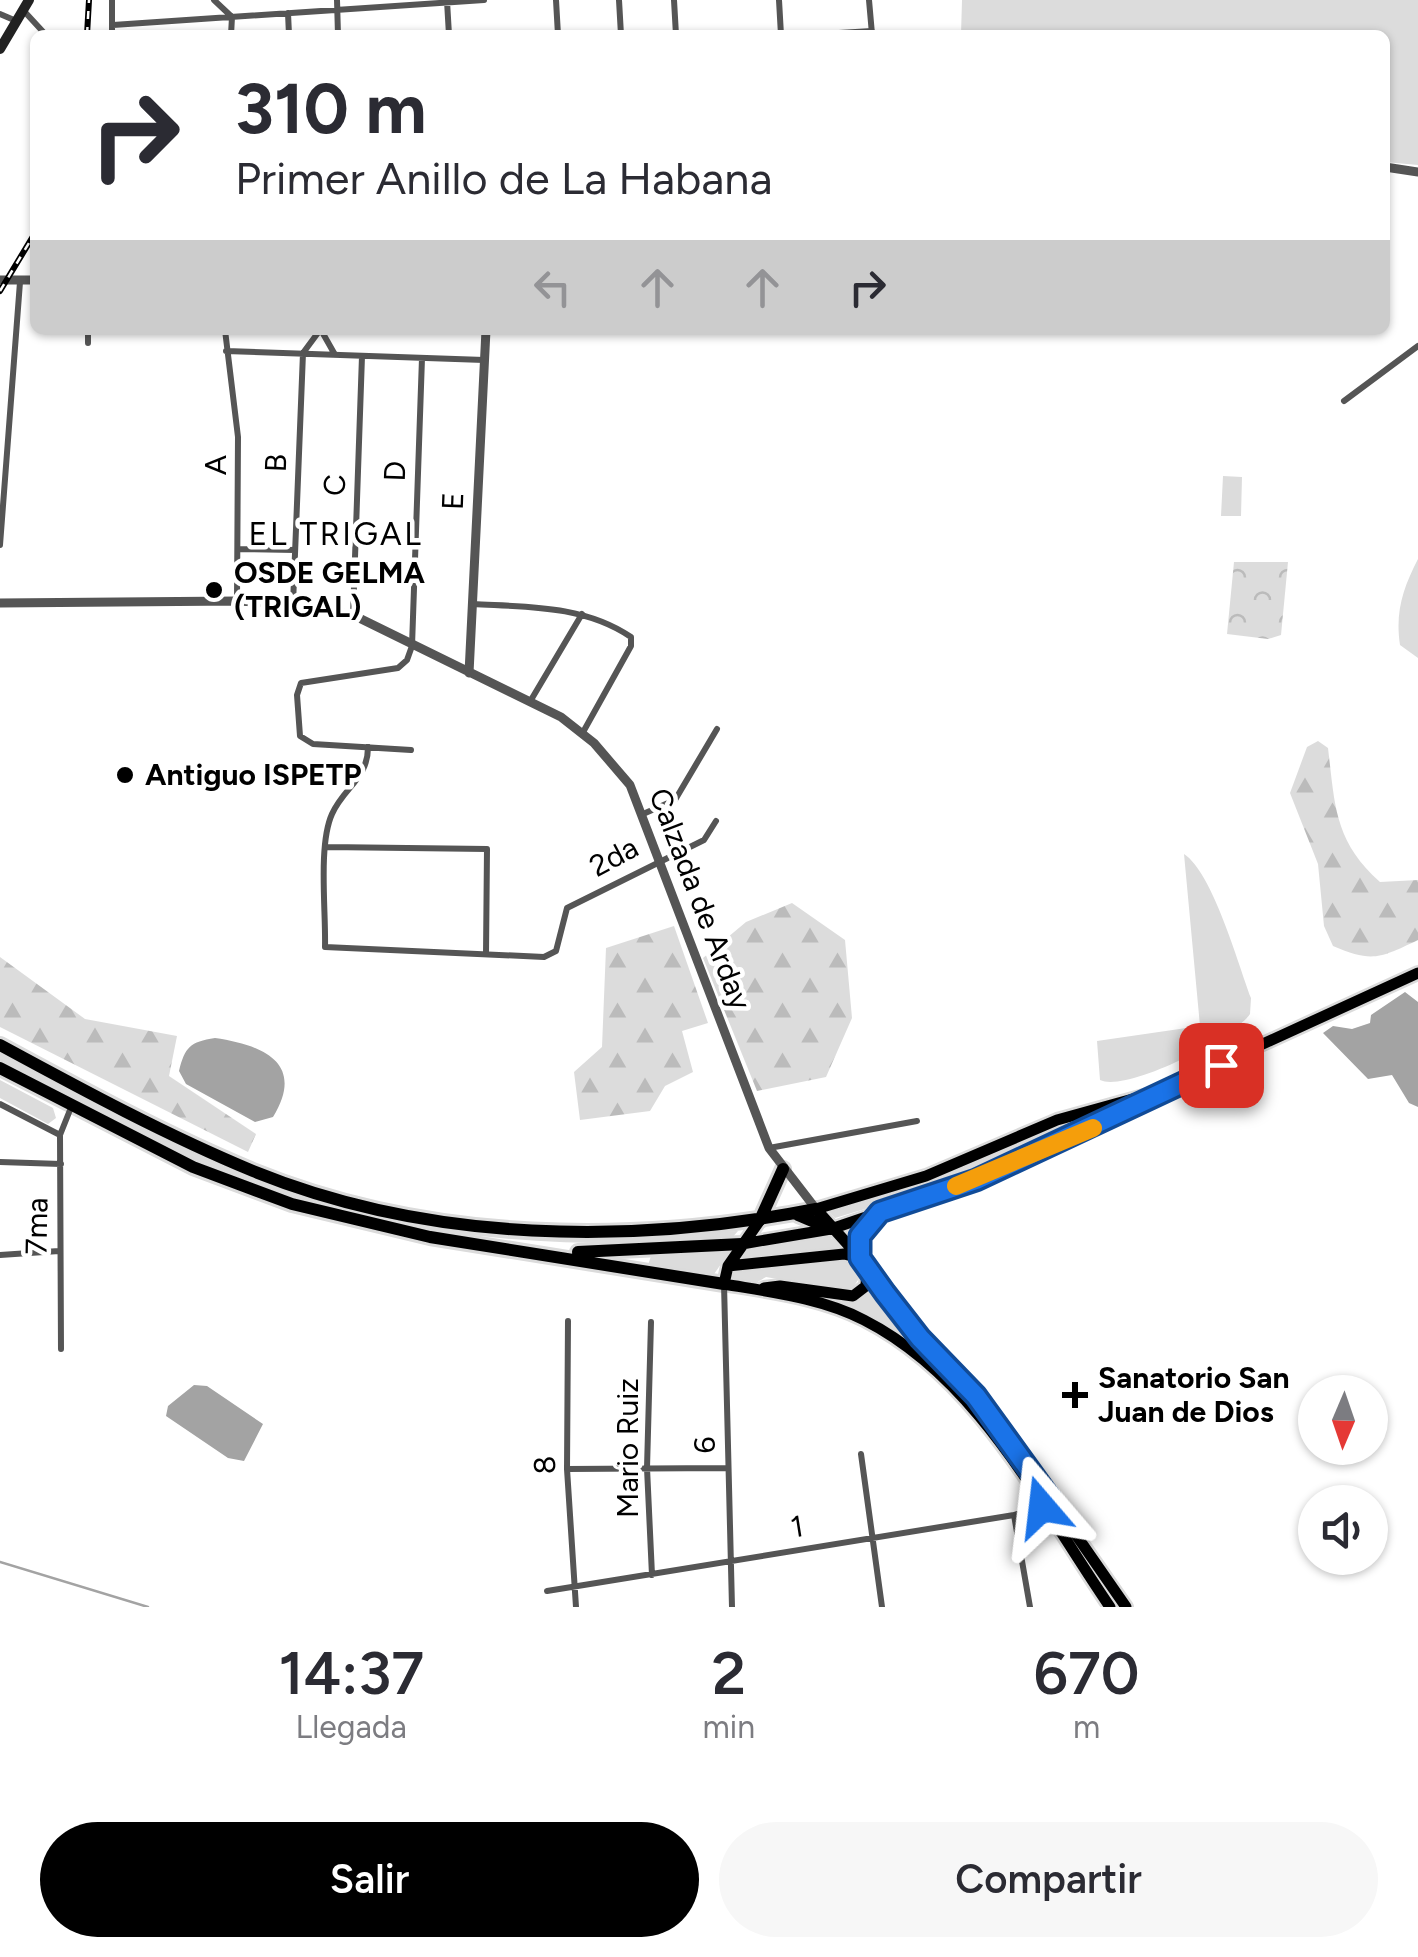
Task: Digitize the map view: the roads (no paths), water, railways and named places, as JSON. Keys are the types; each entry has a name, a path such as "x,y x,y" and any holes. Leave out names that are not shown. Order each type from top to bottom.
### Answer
{"highway":[{"path":"541,1252 742,1244 831,1229 976,1180 1418,973"},
{"path":"0,1045 150,1125 296,1186 418,1216 490,1227 614,1232 760,1220 816,1209 926,1176 1057,1120 1194,1077"},
{"path":"0,1068 193,1166 292,1204 430,1237 541,1252 755,1290 862,1318 914,1350 965,1398 1125,1607"},
{"path":"1096,1126 1097,1109"},
{"path":"724,1284 728,1266 760,1220 783,1169"},
{"path":"816,1209 864,1262 920,1338 976,1396 1110,1607"},
{"path":"755,1290 780,1286 847,1298 864,1289 860,1236 880,1212"},
{"path":"785,1215 804,1216 831,1229"},
{"path":"728,1266 844,1254 864,1262"}],"main road":[{"path":"0,49 25,5"}],"street":[{"path":"112,0 112,30"},
{"path":"214,0 232,17 231,30"},
{"path":"337,0 338,30"},
{"path":"112,26 392,3 484,0"},
{"path":"556,0 558,30"},
{"path":"619,0 620,30"},
{"path":"674,0 676,30"},
{"path":"778,0 781,30"},
{"path":"869,0 872,30"},
{"path":"447,1 450,30"},
{"path":"25,5 42,30"},
{"path":"0,14 14,20"},
{"path":"288,14 289,30"},
{"path":"1390,169 1418,172"},
{"path":"0,280 30,281"},
{"path":"0,545 20,282"},
{"path":"88,335 88,343"},
{"name":"A","path":"224,335 238,437 236,601"},
{"path":"303,353 316,335"},
{"path":"323,335 334,354"},
{"name":"E","path":"469,673 486,335"},
{"path":"1344,401 1418,346"},
{"path":"226,351 484,360"},
{"name":"B","path":"293,604 303,353"},
{"name":"C","path":"354,616 362,356"},
{"name":"D","path":"412,646 422,358"},
{"path":"238,549 295,550"},
{"name":"Calzada de Arday","path":"0,603 236,601 293,604 354,616 531,700 582,734 630,785 769,1148 816,1209"},
{"path":"472,604 582,614 628,634 632,646 582,734"},
{"path":"531,700 582,614"},
{"path":"411,750 314,744 300,736 297,695 301,683 398,668 408,660 412,646"},
{"path":"643,814 676,800 718,729"},
{"path":"327,847 487,849 486,954 326,946 327,847 332,814 364,774 368,747"},
{"name":"2da","path":"486,954 544,957 556,951 567,908 704,840 716,821"},
{"path":"0,1104 60,1135"},
{"name":"7ma","path":"61,1349 60,1135 72,1106"},
{"path":"769,1148 917,1120"},
{"path":"0,1162 60,1164"},
{"path":"0,1255 59,1251"},
{"name":"6","path":"724,1284 734,1560 732,1607"},
{"name":"8","path":"568,1321 567,1469 576,1607"},
{"name":"Mario Ruiz","path":"651,1322 647,1468 652,1575"},
{"path":"861,1454 882,1607"},
{"path":"567,1469 728,1468"},
{"name":"1","path":"548,1591 1014,1515 1046,1503"},
{"path":"1014,1515 1030,1607"}],"waterway":[{"path":"0,1562 148,1607"}],"railway":[{"path":"87,30 89,0"},
{"path":"0,291 30,241"}],"place":[{"name":"OSDE GELMA (TRIGAL)","path":"214,590"},
{"name":"Antiguo ISPETP","path":"125,775"},
{"name":"Sanatorio San Juan de Dios","path":"1075,1395"}],"district":[{"name":"EL TRIGAL","path":"336,534"}]}
